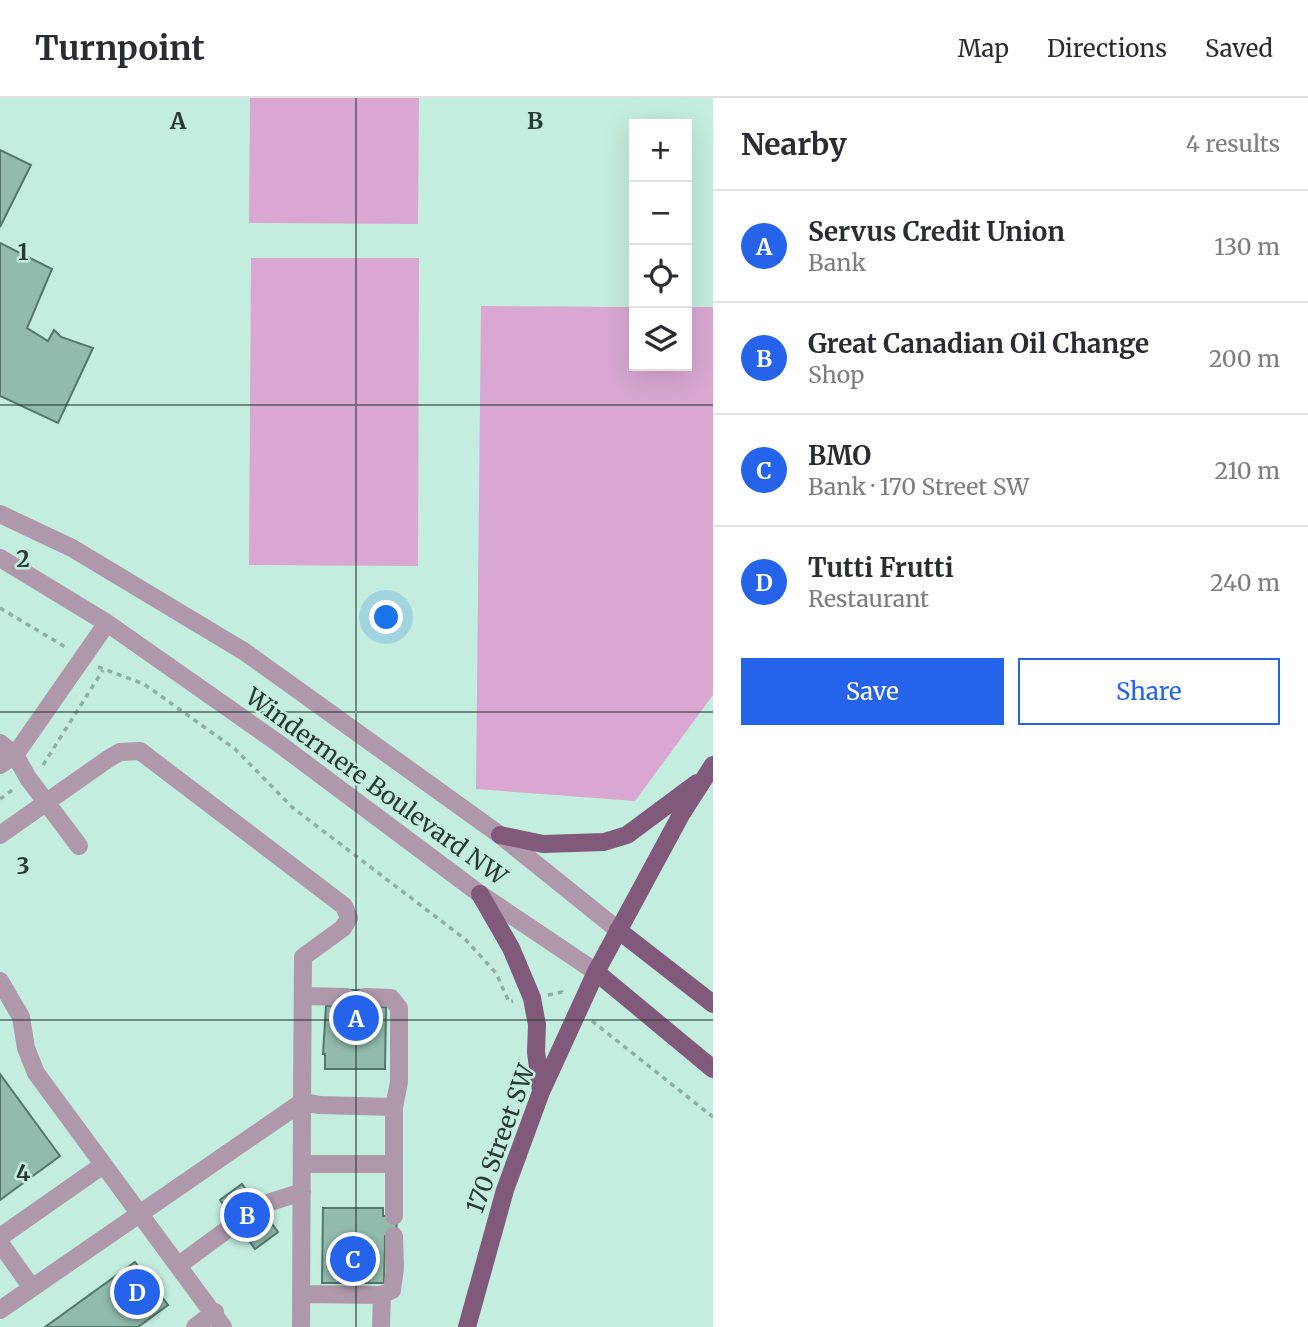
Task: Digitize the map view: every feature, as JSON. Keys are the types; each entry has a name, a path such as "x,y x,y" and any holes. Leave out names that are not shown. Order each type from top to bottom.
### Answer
{"main road":[{"path":"500,835 543,844 604,842 627,835 708,772"},
{"name":"170 Street SW","path":"467,1327 505,1190 541,1092 596,972 708,772"},
{"path":"480,894 511,948 532,998 537,1025 536,1052 541,1092"},
{"name":"Windermere Boulevard NW","path":"618,930 713,1004"},
{"name":"Windermere Boulevard NW","path":"596,972 713,1069"}],"street":[{"name":"Windermere Boulevard NW","path":"0,514 72,548 245,652 500,835 618,930"},
{"name":"Windermere Boulevard NW","path":"0,558 107,623 278,743 480,894 596,972"},
{"path":"7,760 107,623"},
{"path":"0,743 7,760 28,778 79,846"},
{"path":"0,835 120,752 140,751 344,906 349,918 342,929 303,957 301,1327"},
{"path":"0,981 20,1017 26,1048 36,1073 219,1320 195,1327"},
{"path":"304,996 346,997"},
{"path":"365,997 391,998 399,1008 399,1082 394,1107 394,1216"},
{"path":"0,1310 302,1102 394,1107"},
{"path":"302,1164 394,1164"},
{"path":"0,1237 103,1165"},
{"path":"258,1206 302,1192"},
{"path":"179,1265 236,1223"},
{"path":"302,1294 382,1295 392,1290 395,1268 394,1236"},
{"path":"0,1243 32,1288"},
{"path":"381,1327 382,1295"}],"path":[{"path":"0,608 103,670 144,684 235,748 293,808 465,939 496,973 509,1002 562,992 598,1028 713,1117"},
{"path":"0,799 28,778 51,755 103,670"}],"shaded area":[{"path":"250,98 419,98 418,224 249,223"},
{"path":"251,258 419,258 418,566 249,565"},
{"path":"481,306 629,307 629,371 692,371 692,307 713,307 713,695 635,801 476,789"}],"building":[{"path":"0,150 31,165 0,227"},
{"path":"0,243 52,269 27,328 48,341 54,330 61,337 93,348 58,423 0,396"},
{"path":"346,990 365,990 365,1006 386,1007 385,1069 325,1069 323,1054 326,1006 346,1006"},
{"path":"0,1074 60,1156 0,1200"},
{"path":"242,1184 278,1232 255,1249 220,1200"},
{"path":"323,1208 383,1208 383,1216 397,1216 396,1236 385,1236 384,1283 322,1283"},
{"path":"135,1262 168,1305 138,1327 45,1327"}],"tunnel":[{"path":"236,1223 258,1206"}],"place":[{"name":"Servus Credit Union","path":"356,1018"},
{"name":"Great Canadian Oil Change","path":"247,1215"},
{"name":"BMO","path":"353,1259"},
{"name":"Tutti Frutti","path":"137,1292"}]}
